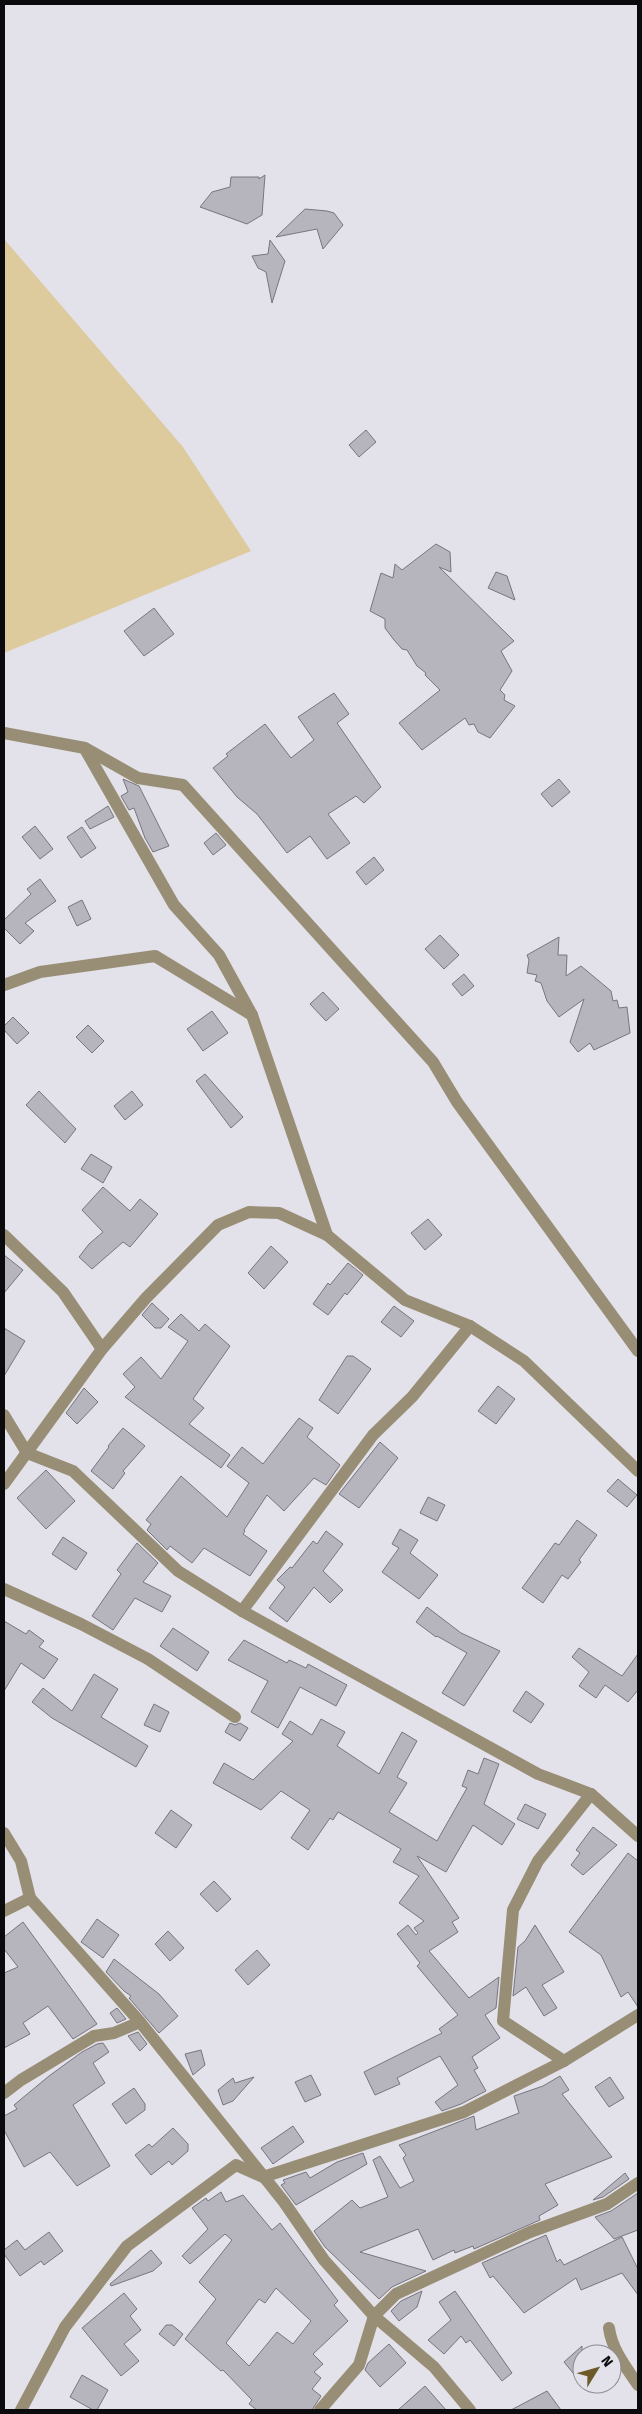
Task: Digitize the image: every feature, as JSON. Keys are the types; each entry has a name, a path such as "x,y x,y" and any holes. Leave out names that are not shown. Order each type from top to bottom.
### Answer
{"street":[{"path":"4,733 85,748 138,778 183,785 433,1062 458,1102 638,1351"},
{"path":"85,748 174,905 219,955 252,1014 327,1235"},
{"path":"4,985 40,972 155,956 252,1014"},
{"path":"4,1484 102,1349 146,1298 218,1225 249,1212 279,1214 327,1235 405,1300 470,1326 524,1361 638,1471"},
{"path":"4,1235 63,1292 102,1349"},
{"path":"242,1611 373,1436 412,1397 470,1326"},
{"path":"4,1415 27,1453 74,1471 178,1570 242,1611 538,1774 591,1794 638,1836"},
{"path":"4,1589 81,1624 148,1659 235,1717"},
{"path":"564,2061 503,2021 513,1910 538,1861 591,1794"},
{"path":"4,1833 21,1861 30,1898 140,2022 284,2202 324,2260 374,2316 434,2367 470,2410"},
{"path":"4,1911 30,1898"},
{"path":"21,2410 65,2327 128,2246 236,2165 263,2177 464,2112 564,2061 638,2015"},
{"path":"4,2093 21,2080 94,2036 114,2032 140,2022"},
{"path":"320,2410 359,2365 374,2316 396,2294 530,2232 607,2204 638,2183"},
{"path":"609,2328 611,2341 616,2352 638,2385"}],"shaded area":[{"path":"4,239 183,447 251,551 4,653"}],"building":[{"path":"265,175 262,215 247,224 200,207 212,192 230,187 231,177 259,177 259,179"},
{"path":"305,209 334,213 343,225 323,249 317,229 276,237"},
{"path":"270,240 285,261 272,303 266,272 258,268 252,256 268,254"},
{"path":"366,430 376,442 359,457 349,445"},
{"path":"436,544 450,552 451,572 439,567 514,641 501,651 512,671 500,690 505,695 504,700 515,706 490,738 478,732 474,724 469,725 465,718 422,750 399,723 440,690 425,675 426,673 417,666 407,650 402,649 394,640 385,628 385,619 370,611 381,573 393,578 395,564 402,570"},
{"path":"496,572 507,576 515,600 488,588"},
{"path":"154,608 174,634 144,656 124,631"},
{"path":"334,693 349,714 337,723 381,787 364,803 356,796 328,814 350,843 327,859 310,836 287,853 257,814 237,797 213,768 228,756 226,754 265,724 291,758 314,740 298,717"},
{"path":"123,779 139,786 169,846 153,852 145,838 134,808 129,810 121,796 128,792"},
{"path":"559,779 570,792 552,807 541,794"},
{"path":"108,806 114,817 90,829 85,821"},
{"path":"35,826 53,849 40,859 22,837"},
{"path":"82,827 96,848 81,858 67,837"},
{"path":"216,833 226,845 213,855 204,843"},
{"path":"374,857 384,870 366,885 356,872"},
{"path":"40,879 56,901 25,923 34,931 20,944 4,928 4,920 31,894 27,889"},
{"path":"82,900 91,919 77,926 68,907"},
{"path":"440,935 459,955 444,969 425,949"},
{"path":"559,937 558,955 567,955 566,976 581,966 611,991 613,1001 617,1000 619,1008 627,1007 630,1033 594,1050 590,1043 578,1052 570,1042 584,999 559,1017 547,1001 541,983 535,981 537,975 527,973 529,960 527,955"},
{"path":"464,974 474,986 462,996 452,984"},
{"path":"323,992 339,1009 326,1021 310,1004"},
{"path":"212,1011 228,1033 203,1051 187,1029"},
{"path":"13,1017 29,1033 17,1044 4,1030 4,1026"},
{"path":"88,1025 104,1041 92,1053 76,1037"},
{"path":"205,1074 243,1117 231,1128 196,1081"},
{"path":"39,1091 76,1129 65,1143 26,1105"},
{"path":"132,1091 143,1105 125,1120 114,1106"},
{"path":"91,1154 112,1167 103,1183 81,1169"},
{"path":"103,1187 130,1211 140,1199 158,1214 130,1247 123,1242 92,1269 79,1257 89,1244 103,1232 82,1210"},
{"path":"428,1219 442,1235 425,1250 411,1233"},
{"path":"271,1246 288,1262 264,1289 248,1273"},
{"path":"4,1255 23,1270 4,1293"},
{"path":"348,1263 363,1275 347,1295 345,1293 328,1315 313,1304 328,1283 330,1285"},
{"path":"152,1303 169,1319 161,1328 155,1328 142,1315"},
{"path":"394,1306 414,1321 401,1337 381,1322"},
{"path":"181,1314 199,1331 205,1324 230,1346 193,1399 204,1408 189,1424 230,1455 221,1468 125,1397 135,1387 123,1374 141,1357 161,1379 188,1341 168,1327"},
{"path":"4,1328 25,1341 4,1376"},
{"path":"347,1356 353,1356 371,1369 338,1414 319,1400"},
{"path":"498,1386 515,1399 496,1424 478,1411"},
{"path":"84,1388 98,1402 77,1424 66,1413"},
{"path":"299,1418 313,1428 307,1437 340,1465 326,1485 314,1478 284,1511 267,1495 243,1534 267,1551 250,1576 204,1548 192,1563 170,1546 167,1550 147,1530 151,1524 146,1520 181,1476 227,1517 249,1483 227,1466 242,1447 263,1464"},
{"path":"123,1428 145,1446 123,1471 125,1473 113,1489 91,1471"},
{"path":"380,1442 398,1458 359,1508 339,1494"},
{"path":"46,1470 75,1501 46,1529 17,1498"},
{"path":"618,1479 637,1495 627,1507 607,1491"},
{"path":"428,1497 445,1505 437,1521 420,1513"},
{"path":"577,1520 597,1535 568,1579 562,1575 543,1603 522,1588 555,1543 559,1545"},
{"path":"400,1529 418,1540 410,1553 438,1575 419,1599 382,1572 399,1548 392,1544"},
{"path":"326,1531 343,1544 323,1571 343,1590 330,1603 314,1587 287,1622 269,1608 285,1587 277,1580 290,1567 292,1568 313,1541 317,1544"},
{"path":"63,1537 87,1553 76,1570 52,1554"},
{"path":"137,1543 158,1563 143,1582 171,1596 162,1612 135,1598 113,1630 92,1616 121,1574 117,1570"},
{"path":"427,1607 461,1633 500,1651 464,1706 442,1693 467,1653 436,1637 416,1622"},
{"path":"4,1621 26,1634 29,1630 44,1641 39,1647 58,1659 44,1679 21,1663 4,1691"},
{"path":"173,1628 209,1652 197,1671 160,1646"},
{"path":"244,1640 287,1663 289,1660 306,1668 308,1664 347,1685 336,1706 300,1687 278,1728 251,1712 268,1681 228,1660"},
{"path":"579,1648 622,1676 638,1654 638,1690 628,1702 605,1685 596,1698 579,1686 589,1672 572,1657"},
{"path":"94,1674 118,1689 101,1717 148,1746 136,1767 52,1718 32,1702 43,1688 72,1711"},
{"path":"526,1691 544,1704 531,1723 513,1711"},
{"path":"154,1704 169,1712 160,1732 144,1725"},
{"path":"321,1719 345,1732 337,1746 379,1774 402,1732 417,1741 397,1777 407,1783 389,1812 437,1841 467,1788 462,1786 468,1770 478,1774 484,1758 499,1764 484,1804 515,1824 502,1845 473,1825 446,1872 417,1856 459,1918 452,1922 458,1932 429,1951 469,1998 499,1977 496,2008 485,2015 500,2038 472,2057 478,2068 474,2070 486,2091 442,2111 435,2102 458,2085 440,2056 397,2078 400,2084 375,2095 364,2072 442,2033 439,2029 458,2015 417,1966 420,1963 397,1934 408,1925 416,1935 418,1933 414,1928 424,1921 399,1903 419,1876 393,1862 401,1849 338,1812 333,1820 330,1818 308,1850 291,1838 310,1810 281,1791 261,1810 213,1783 224,1763 253,1780 293,1741 282,1734 290,1721 312,1735"},
{"path":"230,1723 235,1725 240,1723 248,1728 240,1741 225,1732"},
{"path":"525,1804 546,1814 538,1829 517,1819"},
{"path":"171,1810 192,1825 176,1848 155,1833"},
{"path":"593,1827 617,1845 583,1875 571,1865 580,1853 576,1850"},
{"path":"628,1853 638,1861 638,2007 628,1992 621,1997 601,1955 569,1932"},
{"path":"214,1881 231,1899 217,1912 200,1894"},
{"path":"97,1919 119,1935 103,1958 81,1942"},
{"path":"23,1922 97,2024 73,2039 48,2006 23,2023 30,2034 4,2048 4,1973 18,1967 4,1949 4,1937"},
{"path":"535,1925 564,1972 542,1985 557,2008 544,2016 526,1987 513,1996 518,1947 525,1941"},
{"path":"168,1931 184,1948 170,1961 155,1944"},
{"path":"257,1950 270,1965 248,1985 235,1970"},
{"path":"114,1959 159,1994 178,2016 159,2033 129,1998 131,1996 106,1972"},
{"path":"117,2008 126,2019 117,2023 110,2013"},
{"path":"138,2032 147,2044 140,2051 128,2036"},
{"path":"103,2043 109,2052 93,2063 105,2083 73,2105 110,2166 77,2186 50,2152 24,2167 4,2130 4,2116 17,2109 14,2105 49,2076 82,2052"},
{"path":"201,2050 205,2065 193,2075 185,2054"},
{"path":"311,2075 321,2095 305,2102 295,2082"},
{"path":"560,2076 569,2090 562,2094 612,2157 545,2184 558,2205 539,2216 540,2220 474,2249 473,2246 455,2253 454,2250 433,2260 418,2229 360,2252 426,2271 392,2287 379,2299 325,2247 314,2231 352,2200 360,2208 388,2197 373,2160 380,2156 400,2188 414,2181 403,2158 406,2155 399,2145 474,2116 476,2130 519,2113 514,2096 543,2086"},
{"path":"254,2077 233,2101 223,2105 218,2090 233,2078 235,2083"},
{"path":"610,2077 624,2098 609,2107 595,2087"},
{"path":"134,2088 145,2104 145,2110 126,2124 112,2104"},
{"path":"293,2126 304,2142 273,2164 261,2148"},
{"path":"173,2128 188,2144 188,2151 172,2165 169,2161 151,2175 135,2155 149,2144 152,2147"},
{"path":"363,2153 367,2164 296,2205 281,2185 285,2183 283,2180 306,2172 310,2178 337,2162"},
{"path":"625,2173 629,2179 603,2197 593,2200"},
{"path":"221,2192 226,2202 243,2195 272,2230 280,2223 338,2301 334,2305 348,2321 313,2354 323,2364 314,2372 321,2378 312,2389 321,2396 312,2410 257,2410 249,2404 252,2400 223,2370 221,2371 185,2339 216,2299 199,2282 232,2240 225,2234 190,2264 182,2256 208,2229 192,2208 206,2198 208,2201","holes":["276,2288 311,2321 293,2344 277,2332 249,2366 226,2343 259,2299 265,2303"]},
{"path":"638,2193 638,2230 614,2239 595,2217 611,2211"},
{"path":"49,2232 63,2251 44,2265 41,2261 20,2276 4,2254 4,2250 17,2240 25,2250"},
{"path":"546,2235 557,2262 560,2259 564,2265 622,2237 638,2269 638,2295 622,2273 581,2290 576,2278 524,2313 493,2276 490,2278 482,2263"},
{"path":"151,2250 162,2263 153,2271 111,2286 110,2284"},
{"path":"422,2291 417,2307 399,2321 391,2311 401,2301"},
{"path":"455,2291 512,2373 502,2381 470,2340 466,2343 461,2336 444,2354 428,2340 451,2320 439,2302"},
{"path":"124,2293 137,2309 130,2316 141,2330 124,2344 139,2361 121,2376 82,2328"},
{"path":"166,2325 172,2325 183,2334 174,2346 159,2334"},
{"path":"389,2344 406,2363 380,2387 365,2370 368,2363"},
{"path":"572,2355 572,2372 564,2362"},
{"path":"82,2375 108,2390 97,2410 93,2410 70,2397"},
{"path":"425,2386 446,2410 398,2410"},
{"path":"547,2391 561,2410 511,2410"}]}
